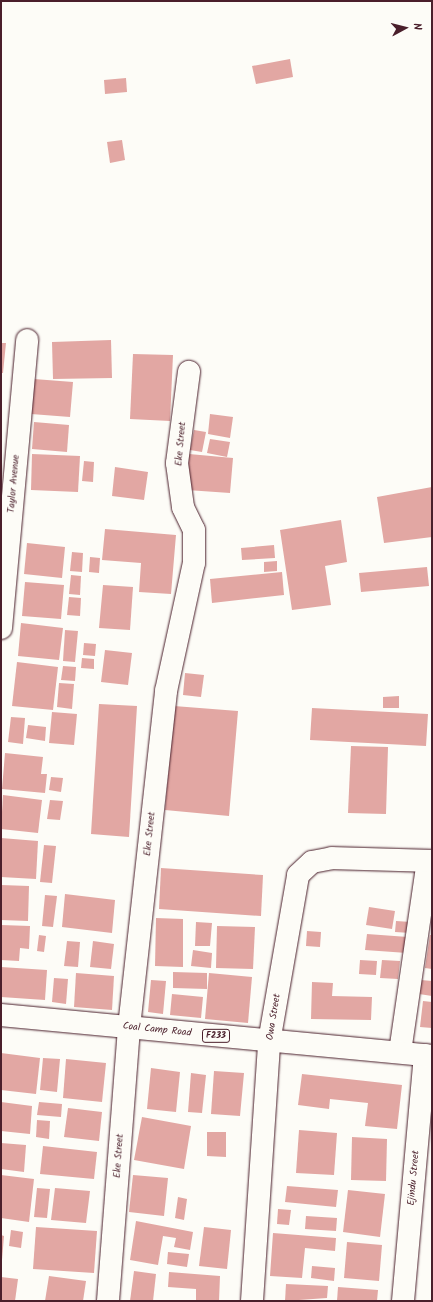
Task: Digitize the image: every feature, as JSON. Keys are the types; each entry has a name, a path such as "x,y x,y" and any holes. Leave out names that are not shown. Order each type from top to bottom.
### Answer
{"street":[{"name":"Taylor Avenue","path":"1,628 7,494 27,340"},
{"name":"Eke Street","path":"108,1301 129,1027 166,692 194,563 194,530 183,507 177,463 189,372"},
{"name":"Owa Street","path":"252,1301 269,1042 298,875 312,862 332,858 430,861"},
{"path":"400,1052 430,861"},
{"name":"Coal Camp Road","path":"1,1015 269,1042 428,1055"},
{"name":"Ejindu Street","path":"403,1301 428,1055"}],"building":[{"path":"290,59 293,77 256,84 252,66"},
{"path":"126,78 127,92 105,94 104,80"},
{"path":"122,140 125,160 110,163 107,142"},
{"path":"111,340 112,378 53,379 52,342"},
{"path":"1,343 6,343 3,373 1,373"},
{"path":"133,354 173,355 170,421 130,419"},
{"path":"34,379 73,382 70,417 31,414"},
{"path":"210,414 233,417 230,438 208,434"},
{"path":"34,422 69,425 67,452 32,449"},
{"path":"194,430 206,432 202,452 190,450"},
{"path":"210,439 230,442 227,457 207,453"},
{"path":"32,454 80,456 78,492 31,490"},
{"path":"189,454 233,458 230,493 187,490"},
{"path":"84,461 94,462 93,482 82,481"},
{"path":"115,467 148,472 144,500 112,496"},
{"path":"432,487 432,537 384,543 377,497"},
{"path":"341,520 347,562 325,566 331,605 292,610 280,530"},
{"path":"105,529 176,535 171,594 139,592 141,563 102,560"},
{"path":"27,543 65,547 62,578 24,574"},
{"path":"274,545 275,558 242,560 241,548"},
{"path":"72,552 83,553 82,572 70,571"},
{"path":"90,557 100,558 99,573 89,572"},
{"path":"277,561 277,571 264,572 264,562"},
{"path":"427,567 429,586 361,592 359,573"},
{"path":"282,572 284,595 212,603 210,579"},
{"path":"71,575 81,576 80,595 69,594"},
{"path":"25,582 64,585 61,619 22,616"},
{"path":"103,585 133,587 130,630 99,628"},
{"path":"69,597 81,598 80,616 67,615"},
{"path":"21,623 63,628 59,660 18,656"},
{"path":"65,630 78,631 75,662 63,661"},
{"path":"84,643 96,644 95,656 83,655"},
{"path":"105,650 132,653 128,685 101,682"},
{"path":"82,658 94,659 94,669 81,668"},
{"path":"17,662 58,667 53,710 12,706"},
{"path":"63,666 76,667 75,681 61,680"},
{"path":"185,673 204,675 201,697 183,695"},
{"path":"59,683 74,684 72,709 57,707"},
{"path":"399,696 399,708 383,708 383,697"},
{"path":"99,704 137,706 129,837 91,834"},
{"path":"174,706 238,711 229,816 165,810"},
{"path":"312,708 428,714 426,746 310,740"},
{"path":"52,712 77,714 74,745 49,743"},
{"path":"11,717 25,718 23,744 8,742"},
{"path":"28,725 46,727 45,741 26,738"},
{"path":"351,746 388,747 386,814 348,813"},
{"path":"5,753 43,757 41,774 47,774 45,793 2,789"},
{"path":"51,777 63,778 61,792 49,790"},
{"path":"3,795 42,800 38,833 1,829"},
{"path":"50,800 63,801 60,820 47,819"},
{"path":"1,838 38,841 36,879 1,877"},
{"path":"44,845 56,846 52,883 40,882"},
{"path":"161,868 263,875 261,916 159,909"},
{"path":"1,885 29,886 28,921 1,920"},
{"path":"65,894 115,900 112,933 62,927"},
{"path":"45,895 57,896 53,927 42,926"},
{"path":"369,907 395,911 392,929 366,925"},
{"path":"156,918 183,919 183,967 155,966"},
{"path":"396,921 411,922 411,933 395,932"},
{"path":"196,922 212,923 210,946 195,946"},
{"path":"1,925 30,926 29,949 20,948 19,961 1,960"},
{"path":"217,926 255,927 253,969 216,968"},
{"path":"307,931 321,932 320,947 306,946"},
{"path":"367,934 408,937 407,953 365,950"},
{"path":"39,935 46,936 44,952 37,951"},
{"path":"430,935 432,935 432,969 425,968"},
{"path":"67,941 80,942 78,967 64,966"},
{"path":"93,941 114,944 111,969 90,967"},
{"path":"193,950 212,953 211,968 191,966"},
{"path":"360,960 377,961 376,975 359,974"},
{"path":"382,960 400,961 398,979 380,978"},
{"path":"1,967 47,970 45,1000 1,997"},
{"path":"173,972 207,973 207,989 173,988"},
{"path":"76,973 114,976 112,1010 74,1007"},
{"path":"209,973 252,977 248,1023 205,1019"},
{"path":"54,978 68,979 66,1004 52,1002"},
{"path":"151,980 166,981 163,1014 148,1012"},
{"path":"421,980 432,981 432,996 419,994"},
{"path":"312,982 333,983 332,996 372,997 371,1020 311,1019"},
{"path":"172,994 203,997 201,1018 170,1015"},
{"path":"423,1001 432,1002 432,1028 420,1027"},
{"path":"1,1053 40,1058 36,1094 1,1090"},
{"path":"43,1058 60,1059 57,1092 40,1090"},
{"path":"66,1059 106,1063 102,1102 63,1098"},
{"path":"151,1068 180,1072 176,1112 147,1109"},
{"path":"214,1071 244,1073 240,1116 211,1114"},
{"path":"191,1073 206,1075 202,1113 188,1112"},
{"path":"302,1074 402,1085 397,1129 365,1126 368,1103 330,1099 329,1109 298,1105"},
{"path":"1,1102 32,1106 30,1134 1,1131"},
{"path":"39,1102 62,1104 61,1117 37,1115"},
{"path":"68,1108 102,1112 99,1141 64,1137"},
{"path":"142,1117 191,1126 184,1169 134,1160"},
{"path":"37,1120 50,1121 49,1139 36,1137"},
{"path":"299,1130 337,1133 334,1175 296,1173"},
{"path":"207,1132 226,1132 226,1157 207,1156"},
{"path":"352,1137 387,1139 386,1181 351,1180"},
{"path":"1,1143 26,1145 24,1172 1,1169"},
{"path":"43,1146 97,1152 94,1179 40,1174"},
{"path":"1,1175 34,1179 29,1222 1,1218"},
{"path":"133,1175 168,1178 164,1216 129,1212"},
{"path":"287,1186 338,1190 336,1207 285,1202"},
{"path":"37,1188 50,1189 47,1218 34,1217"},
{"path":"55,1188 90,1191 86,1223 51,1220"},
{"path":"348,1190 385,1194 380,1237 343,1232"},
{"path":"178,1197 187,1199 184,1220 175,1218"},
{"path":"278,1209 291,1210 289,1225 277,1224"},
{"path":"306,1216 337,1218 336,1231 305,1229"},
{"path":"136,1221 193,1232 190,1250 174,1247 176,1238 163,1236 158,1265 130,1260"},
{"path":"36,1227 97,1231 94,1273 33,1269"},
{"path":"204,1227 231,1230 227,1269 199,1266"},
{"path":"11,1230 23,1232 21,1248 9,1246"},
{"path":"273,1233 336,1238 335,1251 305,1248 302,1278 270,1276"},
{"path":"1,1235 4,1236 2,1260 1,1259"},
{"path":"347,1242 382,1245 379,1281 344,1278"},
{"path":"168,1252 189,1254 187,1267 167,1264"},
{"path":"312,1266 335,1268 334,1281 311,1278"},
{"path":"134,1271 156,1274 153,1301 130,1301"},
{"path":"169,1272 220,1276 219,1301 196,1301 196,1289 168,1287"},
{"path":"49,1276 86,1281 83,1301 45,1301"},
{"path":"1,1277 18,1279 15,1301 1,1301"},
{"path":"286,1284 328,1286 327,1298 285,1301"},
{"path":"338,1287 378,1290 377,1301 337,1301"}]}
